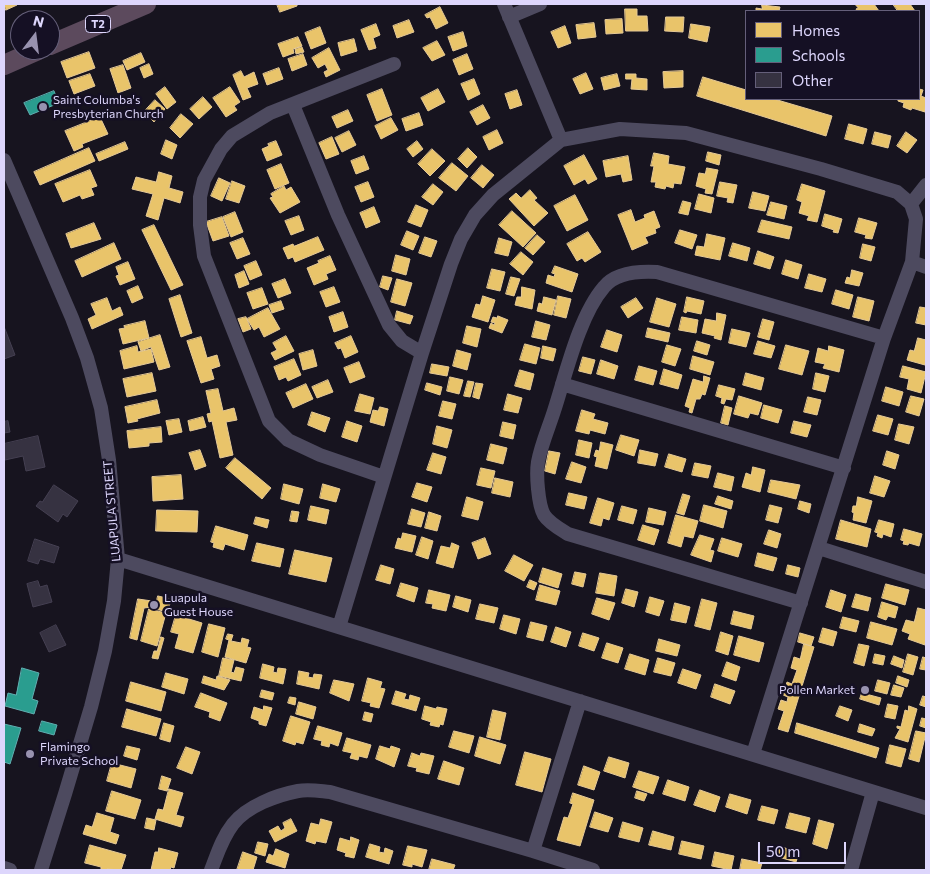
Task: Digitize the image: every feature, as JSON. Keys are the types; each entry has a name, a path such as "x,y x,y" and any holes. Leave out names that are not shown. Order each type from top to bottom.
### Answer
{"highway":[{"name":"T2","path":"60,41 146,4"}],"street":[{"path":"504,4 561,140"},
{"path":"509,17 540,4"},
{"path":"384,477 320,455 288,440 269,421 204,256 200,226 200,197 204,180 212,163 232,136 270,113 394,64"},
{"path":"293,104 338,215 389,325 402,341 422,352"},
{"path":"339,627 422,352 461,239 475,215 493,196 561,140 620,129 686,133 821,169 897,192 911,204 916,219 912,262 884,338 753,754"},
{"name":"LUAPULA STREET","path":"4,160 72,318 87,358 101,408 109,460 118,559 114,600 91,707 40,870"},
{"path":"911,204 926,185"},
{"path":"912,262 926,267"},
{"path":"801,603 568,534 555,526 544,515 540,501 538,463 562,384 584,318 604,287 611,280 638,271 657,272 884,338"},
{"path":"562,384 844,468"},
{"path":"819,548 926,582"},
{"path":"118,559 926,808"},
{"path":"533,851 580,701"},
{"path":"211,870 225,835 234,822 245,813 264,803 299,790 330,792 593,870"},
{"path":"851,870 873,792"},
{"path":"4,868 10,870"}],"building: Homes":[{"path":"4,4 16,4 17,5 6,10"},
{"path":"277,4 297,4 297,6 280,12"},
{"path":"855,4 874,4 878,10 856,10 858,8"},
{"path":"893,4 910,4 914,10 897,10"},
{"path":"762,5 780,7 779,10 756,10 756,8 762,9"},
{"path":"440,7 448,23 436,29 430,17 427,18 425,15"},
{"path":"625,9 637,9 637,16 647,16 648,31 626,31"},
{"path":"666,17 684,17 683,32 665,31"},
{"path":"622,19 623,33 606,34 605,20"},
{"path":"409,20 414,32 397,38 393,26"},
{"path":"594,23 596,37 578,39 576,25"},
{"path":"376,24 380,35 373,38 376,48 369,50 361,30"},
{"path":"691,24 710,27 707,42 689,38"},
{"path":"565,26 571,43 558,48 551,32"},
{"path":"320,27 326,43 311,49 305,33"},
{"path":"463,32 467,46 453,51 448,37"},
{"path":"298,37 302,46 293,49 294,53 283,57 278,44"},
{"path":"354,39 357,51 341,56 338,43"},
{"path":"437,41 445,55 432,61 423,48"},
{"path":"302,47 304,52 296,54 295,49"},
{"path":"329,48 340,70 326,77 324,72 328,70 325,64 318,68 312,58"},
{"path":"89,52 95,68 67,78 61,62"},
{"path":"141,53 145,62 127,70 123,61"},
{"path":"303,54 307,65 292,71 288,59"},
{"path":"467,54 473,69 459,75 453,60"},
{"path":"149,64 153,74 144,78 140,68"},
{"path":"123,65 131,88 118,93 110,69"},
{"path":"279,68 283,79 267,85 263,74"},
{"path":"241,71 244,77 254,72 258,84 247,88 251,97 243,100 233,75"},
{"path":"683,71 683,87 664,88 663,72"},
{"path":"586,73 593,89 580,94 573,79"},
{"path":"90,74 95,86 74,94 69,81"},
{"path":"617,74 620,86 604,90 601,78"},
{"path":"626,74 636,74 636,78 647,79 647,90 631,89 632,79 626,79"},
{"path":"703,77 745,90 745,100 777,100 832,116 826,136 697,96"},
{"path":"474,79 480,94 468,100 461,84"},
{"path":"165,87 176,102 167,109 156,94"},
{"path":"230,87 240,102 234,106 237,110 226,117 213,98"},
{"path":"382,89 392,115 377,121 367,95"},
{"path":"438,89 445,102 428,111 421,98"},
{"path":"920,89 923,90 921,96 926,98 925,112 903,107 904,103 898,101 920,100"},
{"path":"517,90 522,105 510,109 505,94"},
{"path":"203,97 212,107 199,119 190,109"},
{"path":"155,100 165,109 154,122 144,112"},
{"path":"483,105 490,118 477,125 470,112"},
{"path":"348,110 353,121 337,128 332,117"},
{"path":"419,113 423,125 406,131 402,119"},
{"path":"181,114 193,124 180,138 170,128"},
{"path":"100,117 108,134 82,144 83,147 74,151 65,131"},
{"path":"391,118 398,130 381,139 375,126"},
{"path":"849,124 867,129 863,144 845,139"},
{"path":"497,130 503,143 489,150 483,137"},
{"path":"349,131 356,145 342,152 335,138"},
{"path":"875,132 891,136 888,148 872,144"},
{"path":"906,132 917,140 907,153 897,146"},
{"path":"332,137 339,154 326,159 319,143"},
{"path":"166,140 177,145 172,159 161,154"},
{"path":"276,141 282,155 267,161 262,149"},
{"path":"417,141 423,149 413,157 407,149"},
{"path":"125,142 128,149 99,161 96,154"},
{"path":"89,148 95,161 40,185 34,172"},
{"path":"468,148 477,157 467,168 458,159"},
{"path":"432,149 445,161 430,176 418,164"},
{"path":"708,152 721,155 719,165 706,161"},
{"path":"654,153 669,156 668,164 685,167 681,184 674,183 673,188 666,186 665,189 655,187 656,182 651,182 654,166 651,166"},
{"path":"584,155 597,179 588,184 585,179 574,185 564,166"},
{"path":"364,156 369,169 356,174 351,161"},
{"path":"628,156 632,180 623,182 621,174 606,177 603,161"},
{"path":"452,163 468,176 456,191 439,178"},
{"path":"281,164 289,183 275,189 267,170"},
{"path":"482,165 494,175 483,188 471,178"},
{"path":"707,168 718,170 712,194 705,193 706,189 696,186 699,173 705,174"},
{"path":"90,170 97,186 91,188 94,195 82,199 80,195 63,202 55,184"},
{"path":"159,172 172,176 169,188 183,192 180,203 164,198 158,220 146,216 153,194 132,189 136,177 156,182"},
{"path":"219,178 230,183 222,201 211,196"},
{"path":"232,181 245,186 239,203 226,199"},
{"path":"368,182 374,197 361,202 355,187"},
{"path":"720,182 737,185 733,203 727,202 728,198 717,196"},
{"path":"433,184 443,192 433,205 422,197"},
{"path":"802,184 825,191 817,222 807,220 809,216 799,213 802,202 797,200"},
{"path":"284,186 286,190 291,187 300,202 280,213 270,198 273,197 271,194"},
{"path":"530,190 537,198 534,200 548,213 534,226 509,199 516,193 521,198"},
{"path":"753,192 769,196 765,211 749,208"},
{"path":"699,194 714,198 711,213 695,209"},
{"path":"575,195 588,220 567,231 554,206"},
{"path":"683,201 691,203 688,215 679,213"},
{"path":"771,202 787,206 784,219 767,215"},
{"path":"416,205 428,210 421,227 408,222"},
{"path":"374,207 380,222 366,228 360,213"},
{"path":"631,210 635,222 645,218 644,215 654,211 660,227 655,229 656,233 645,237 648,243 632,250 618,215"},
{"path":"512,211 536,233 523,247 499,225"},
{"path":"235,212 243,232 231,237 223,217"},
{"path":"825,214 842,219 838,233 822,226"},
{"path":"299,216 304,230 291,235 285,221"},
{"path":"222,217 229,236 213,241 206,222"},
{"path":"859,218 877,223 872,239 865,238 866,235 855,232"},
{"path":"762,220 792,227 789,239 758,232"},
{"path":"94,223 101,239 71,248 66,234"},
{"path":"154,225 183,285 171,290 142,230"},
{"path":"680,230 697,235 692,249 675,243"},
{"path":"407,231 419,236 413,250 401,245"},
{"path":"588,232 601,252 585,262 582,258 577,261 567,244"},
{"path":"707,234 725,238 720,260 695,255 697,246 704,247"},
{"path":"537,235 545,242 533,255 525,248"},
{"path":"318,237 324,250 295,262 293,257 288,259 283,248"},
{"path":"425,237 437,241 431,257 419,253"},
{"path":"243,238 250,254 237,259 230,243"},
{"path":"499,238 512,242 508,256 495,253"},
{"path":"114,243 121,259 82,277 75,261"},
{"path":"733,243 750,248 747,261 729,256"},
{"path":"863,244 875,247 871,261 860,258"},
{"path":"758,251 774,257 770,269 754,264"},
{"path":"521,252 533,262 523,275 510,264"},
{"path":"396,255 410,259 406,275 392,271"},
{"path":"330,256 336,270 326,274 328,279 314,285 307,268"},
{"path":"786,260 802,265 798,279 782,274"},
{"path":"256,261 262,275 250,280 244,266"},
{"path":"128,262 135,279 120,285 116,276 119,275 116,267"},
{"path":"555,266 578,274 572,292 546,283 548,275 554,277 555,274 552,273"},
{"path":"492,269 505,272 500,291 487,288"},
{"path":"852,270 863,273 859,286 845,283 847,277 850,278"},
{"path":"244,271 249,284 239,288 235,275"},
{"path":"809,274 826,279 822,292 805,288"},
{"path":"383,276 392,278 388,290 380,287"},
{"path":"511,277 520,279 514,296 506,294"},
{"path":"285,279 291,293 278,298 272,284"},
{"path":"397,279 412,283 405,306 391,302"},
{"path":"138,286 143,298 132,303 127,291"},
{"path":"334,287 340,302 326,307 320,292"},
{"path":"522,287 535,290 532,309 515,305 517,297 521,297"},
{"path":"262,288 268,304 253,309 247,293"},
{"path":"836,290 853,295 849,309 832,304"},
{"path":"180,295 192,333 181,337 169,299"},
{"path":"483,296 495,300 488,322 472,317 476,304 480,305"},
{"path":"558,296 571,299 566,318 554,315"},
{"path":"544,297 556,300 552,315 537,311 539,303 542,304"},
{"path":"687,297 704,301 701,314 684,312"},
{"path":"858,297 874,301 869,321 853,317"},
{"path":"107,298 112,311 120,307 123,315 92,329 88,319 96,315 91,304"},
{"path":"636,298 643,308 628,318 621,307"},
{"path":"657,298 676,304 669,327 650,322"},
{"path":"281,301 284,309 272,313 269,305"},
{"path":"920,307 926,308 926,325 916,323"},
{"path":"268,308 280,329 264,337 259,327 254,330 247,319"},
{"path":"397,311 413,316 410,324 395,320"},
{"path":"343,312 348,327 334,332 329,317"},
{"path":"717,313 726,315 721,340 714,338 715,336 702,333 705,319 716,321"},
{"path":"498,316 508,320 502,333 489,328 491,323 494,325 495,323 491,322 493,317 497,318"},
{"path":"246,317 251,329 243,332 238,319"},
{"path":"682,317 698,320 696,333 679,330"},
{"path":"763,319 774,322 769,340 758,337"},
{"path":"145,321 149,338 123,344 119,329"},
{"path":"536,321 550,325 546,340 532,337"},
{"path":"467,326 481,329 477,347 463,343"},
{"path":"648,328 670,333 668,342 646,337"},
{"path":"732,329 750,333 746,347 729,343"},
{"path":"607,330 622,335 617,352 601,347"},
{"path":"160,335 170,367 159,370 151,347 141,351 138,342"},
{"path":"286,336 294,351 275,360 271,353 277,350 273,343"},
{"path":"351,336 358,352 345,358 341,348 338,349 335,343"},
{"path":"201,337 207,358 217,355 220,366 211,369 214,379 201,383 187,341"},
{"path":"918,338 926,340 925,365 907,360 910,350 914,351"},
{"path":"697,341 710,345 707,355 694,351"},
{"path":"758,341 775,346 771,358 754,354"},
{"path":"525,344 540,348 536,364 520,360"},
{"path":"667,345 681,349 675,366 662,362"},
{"path":"786,345 809,351 802,375 779,369"},
{"path":"137,346 138,352 151,349 154,362 124,369 120,351"},
{"path":"543,346 556,349 553,361 541,358"},
{"path":"829,346 844,350 839,372 823,368 825,364 815,362 818,348 828,351"},
{"path":"313,350 317,366 303,370 299,354"},
{"path":"457,350 471,354 467,370 453,366"},
{"path":"693,356 714,362 710,375 690,369"},
{"path":"583,357 595,360 591,374 579,371"},
{"path":"294,359 301,375 288,381 286,377 279,380 274,367"},
{"path":"601,360 618,366 614,379 597,374"},
{"path":"359,362 365,377 350,383 344,368"},
{"path":"432,364 449,367 447,376 430,373"},
{"path":"639,366 657,371 653,385 635,380"},
{"path":"903,366 926,372 921,393 907,389 909,379 900,377"},
{"path":"664,369 682,375 678,389 660,384"},
{"path":"520,370 534,374 530,390 515,386"},
{"path":"152,373 156,391 127,397 123,379"},
{"path":"746,373 764,378 761,390 743,385"},
{"path":"816,373 829,376 825,392 813,389"},
{"path":"704,376 710,378 705,395 702,394 700,399 696,399 692,413 689,412 690,408 685,406 693,379 703,382"},
{"path":"450,377 463,380 459,394 447,391"},
{"path":"328,380 333,392 317,398 312,387"},
{"path":"468,381 474,382 470,397 464,396"},
{"path":"427,383 442,387 440,395 425,390"},
{"path":"476,383 483,384 479,399 473,397"},
{"path":"306,384 313,399 293,408 286,393"},
{"path":"719,385 735,389 732,400 726,399 724,404 721,403 722,398 716,396"},
{"path":"886,387 903,392 899,406 882,401"},
{"path":"218,389 223,411 234,408 237,420 226,422 233,455 220,458 212,421 209,422 207,414 211,413 206,391"},
{"path":"360,394 374,398 370,414 355,411"},
{"path":"508,394 522,398 518,413 504,410"},
{"path":"739,396 762,403 758,415 750,413 748,418 734,414"},
{"path":"911,396 924,399 919,416 906,412"},
{"path":"808,397 821,400 817,415 804,412"},
{"path":"157,400 160,413 128,423 125,407"},
{"path":"443,401 456,404 452,419 439,416"},
{"path":"764,405 782,410 778,423 761,418"},
{"path":"725,406 732,408 728,425 721,423"},
{"path":"380,407 388,409 384,426 370,422 373,410 378,411"},
{"path":"582,410 595,414 593,419 608,423 605,434 590,430 589,434 576,431"},
{"path":"312,412 330,418 325,432 308,425"},
{"path":"878,415 893,419 888,435 873,431"},
{"path":"203,417 206,427 190,431 188,421"},
{"path":"179,419 182,432 169,435 166,421"},
{"path":"347,421 362,426 357,442 342,437"},
{"path":"794,421 811,425 807,437 791,433"},
{"path":"503,422 516,425 513,439 500,436"},
{"path":"899,424 914,427 909,444 895,440"},
{"path":"437,426 452,430 447,448 433,444"},
{"path":"161,427 162,442 149,443 149,446 129,448 127,431"},
{"path":"621,435 639,440 634,456 616,450"},
{"path":"579,440 592,443 589,458 576,455"},
{"path":"601,442 613,445 607,469 595,466 597,457 594,456 596,450 599,451"},
{"path":"491,444 507,448 503,464 487,460"},
{"path":"200,450 206,466 195,470 189,453"},
{"path":"640,450 658,454 655,466 638,463"},
{"path":"549,451 560,453 555,474 545,471"},
{"path":"887,451 899,455 895,469 883,465"},
{"path":"433,453 446,457 441,474 427,470"},
{"path":"669,454 686,459 682,472 665,467"},
{"path":"235,458 271,488 262,499 226,468"},
{"path":"572,462 586,467 581,483 566,479"},
{"path":"695,463 711,466 708,478 692,475"},
{"path":"753,467 765,470 760,492 742,487 746,473 751,475"},
{"path":"481,468 495,471 491,488 477,485"},
{"path":"718,473 734,477 731,491 714,487"},
{"path":"181,475 183,499 153,501 152,477"},
{"path":"875,476 890,481 884,497 870,493"},
{"path":"495,478 513,482 510,497 492,493"},
{"path":"771,480 800,485 796,499 768,492"},
{"path":"417,483 432,487 427,502 412,497"},
{"path":"284,484 303,489 299,504 281,499"},
{"path":"323,484 340,489 336,502 320,498"},
{"path":"569,493 587,497 584,509 566,505"},
{"path":"683,494 690,496 684,515 677,513"},
{"path":"718,496 733,501 731,509 715,504"},
{"path":"467,497 483,502 478,520 462,516"},
{"path":"858,497 872,501 866,523 853,520 853,506 856,506"},
{"path":"598,498 614,503 609,520 603,518 601,526 590,523"},
{"path":"800,501 811,504 809,513 798,509"},
{"path":"704,505 727,511 723,528 700,521"},
{"path":"770,505 782,508 778,523 766,520"},
{"path":"311,506 329,510 326,524 308,520"},
{"path":"622,506 637,510 633,524 618,520"},
{"path":"649,508 666,512 663,525 646,522"},
{"path":"412,509 425,513 421,527 408,524"},
{"path":"157,510 198,511 197,532 156,531"},
{"path":"292,511 299,512 297,522 290,521"},
{"path":"429,512 441,516 437,531 425,528"},
{"path":"676,515 698,521 693,538 684,536 681,547 668,543"},
{"path":"256,517 269,520 267,528 254,524"},
{"path":"841,520 871,529 867,547 836,539"},
{"path":"879,520 894,524 891,537 883,534 882,538 877,536 878,533 875,532"},
{"path":"643,525 659,530 654,545 638,540"},
{"path":"216,526 248,535 244,550 225,544 223,550 213,547 214,543 211,542"},
{"path":"904,529 922,534 919,546 909,543 908,545 903,544 904,541 901,540"},
{"path":"769,530 781,534 777,548 764,544"},
{"path":"403,533 416,536 412,552 395,548 398,538 401,539"},
{"path":"700,535 714,539 710,550 714,551 711,562 691,555"},
{"path":"422,537 433,541 428,559 416,555"},
{"path":"485,538 491,554 478,559 472,543"},
{"path":"722,538 742,544 738,557 718,551"},
{"path":"257,543 284,549 280,567 252,561"},
{"path":"452,543 459,546 453,568 436,563 441,546 450,548"},
{"path":"295,550 332,558 326,582 289,574"},
{"path":"758,553 777,558 773,571 755,566"},
{"path":"514,555 533,565 524,581 505,571"},
{"path":"381,565 394,569 390,584 376,580"},
{"path":"788,565 800,568 798,577 786,574"},
{"path":"543,568 562,574 558,588 539,582"},
{"path":"575,572 586,574 583,587 572,584"},
{"path":"600,573 617,576 614,596 596,593"},
{"path":"530,580 537,583 534,590 527,587"},
{"path":"401,583 418,588 414,602 397,596"},
{"path":"886,584 909,590 905,605 882,598"},
{"path":"540,585 560,591 556,605 536,600"},
{"path":"626,589 638,592 634,607 622,603"},
{"path":"429,590 450,595 446,611 432,608 433,604 426,603"},
{"path":"831,590 846,595 841,612 826,607"},
{"path":"856,594 871,598 868,611 852,607"},
{"path":"158,596 171,599 168,612 155,609"},
{"path":"456,596 471,600 468,612 453,607"},
{"path":"650,597 664,601 659,616 646,612"},
{"path":"597,598 615,603 609,620 592,614"},
{"path":"138,599 152,601 152,607 144,608 137,640 130,638"},
{"path":"702,599 717,603 710,630 695,626"},
{"path":"882,602 898,607 895,618 888,616 886,620 878,617"},
{"path":"675,603 690,607 686,623 671,620"},
{"path":"480,604 498,608 494,623 476,619"},
{"path":"918,608 926,610 925,645 908,639 910,634 902,631 906,620 914,622"},
{"path":"149,609 166,613 157,646 141,641"},
{"path":"734,611 754,616 751,629 731,624"},
{"path":"176,615 202,623 193,653 175,648 179,634 171,632"},
{"path":"504,615 520,619 516,634 500,629"},
{"path":"843,617 859,621 856,632 840,628"},
{"path":"531,622 547,626 543,641 527,637"},
{"path":"871,622 897,629 892,645 867,638"},
{"path":"209,624 225,628 218,657 202,652"},
{"path":"556,627 571,632 566,647 551,642"},
{"path":"823,628 837,632 833,646 819,642"},
{"path":"721,632 733,636 728,655 716,651"},
{"path":"583,633 599,638 594,651 579,646"},
{"path":"800,633 814,637 811,646 798,642"},
{"path":"228,634 233,635 231,641 241,643 242,638 249,640 247,647 251,648 246,663 225,657 229,640 226,639"},
{"path":"739,636 764,643 759,662 734,655"},
{"path":"161,637 164,638 158,659 152,658 154,651 157,651"},
{"path":"659,639 680,645 677,656 656,651"},
{"path":"607,643 623,648 618,663 602,658"},
{"path":"804,644 814,647 788,732 778,729 784,711 778,709 781,700 787,702 788,697 783,695 787,682 792,684 797,670 791,668 794,657 800,659"},
{"path":"859,644 869,646 864,666 854,663"},
{"path":"630,654 649,660 645,675 625,669"},
{"path":"875,654 885,656 883,665 873,663"},
{"path":"908,654 918,657 913,675 903,672"},
{"path":"894,656 904,660 902,668 891,664"},
{"path":"923,657 926,658 926,670 920,669"},
{"path":"223,658 234,660 231,672 234,673 236,667 244,669 241,681 219,676"},
{"path":"658,658 675,663 671,676 654,672"},
{"path":"727,662 740,667 736,681 722,676"},
{"path":"263,664 274,667 273,672 277,673 278,668 286,669 283,684 260,678"},
{"path":"683,669 701,675 696,689 678,683"},
{"path":"299,671 309,673 308,677 313,678 314,674 322,675 319,689 297,684"},
{"path":"166,673 188,679 184,694 162,687"},
{"path":"204,676 216,680 217,676 230,680 224,690 202,683"},
{"path":"898,676 909,680 907,687 896,683"},
{"path":"368,678 382,682 380,688 385,689 379,708 370,706 371,703 362,701"},
{"path":"334,680 354,684 349,701 330,693"},
{"path":"878,680 890,683 887,694 875,691"},
{"path":"131,682 166,692 161,711 126,701"},
{"path":"715,684 735,691 730,704 711,697"},
{"path":"894,685 904,688 901,697 891,695"},
{"path":"262,690 274,693 272,700 260,697"},
{"path":"396,691 406,694 404,699 409,700 410,695 420,698 416,711 392,704"},
{"path":"201,693 227,703 220,721 209,717 210,712 195,707"},
{"path":"862,693 881,698 879,705 860,699"},
{"path":"923,696 926,697 926,707 920,705"},
{"path":"290,697 296,698 295,705 288,703"},
{"path":"299,702 316,707 313,719 296,714"},
{"path":"888,704 898,706 895,719 885,717"},
{"path":"264,706 272,708 266,726 259,724 259,721 251,718 254,707 263,710"},
{"path":"425,706 447,709 443,725 440,724 439,727 430,725 431,722 422,719"},
{"path":"840,706 852,710 848,721 836,716"},
{"path":"909,706 917,709 908,742 895,738 900,729 897,726 901,727 905,710 908,711"},
{"path":"127,709 161,719 156,736 122,727"},
{"path":"493,710 506,713 500,740 487,737"},
{"path":"365,712 373,714 371,722 363,720"},
{"path":"291,716 310,722 303,744 296,742 295,745 283,741"},
{"path":"922,718 926,719 926,728 920,726"},
{"path":"164,723 174,726 170,742 160,739"},
{"path":"797,723 879,748 876,758 795,733"},
{"path":"860,724 875,729 872,736 858,732"},
{"path":"318,726 342,733 338,746 330,743 329,747 321,745 322,741 314,739"},
{"path":"454,731 474,736 469,753 449,747"},
{"path":"916,731 926,733 919,762 909,759"},
{"path":"480,737 506,745 500,764 475,756"},
{"path":"347,738 371,745 367,758 359,756 358,760 350,758 352,753 343,751"},
{"path":"890,745 906,749 901,767 886,763"},
{"path":"127,746 140,749 137,760 124,756"},
{"path":"380,746 390,749 391,746 400,749 394,767 376,759"},
{"path":"186,747 200,752 192,774 177,768"},
{"path":"525,752 551,759 542,792 516,785"},
{"path":"412,753 420,756 421,753 434,756 429,774 416,771 417,768 408,766"},
{"path":"609,757 629,763 625,778 604,771"},
{"path":"444,761 464,768 459,785 438,779"},
{"path":"112,763 136,769 131,788 107,781"},
{"path":"584,766 600,772 594,790 578,785"},
{"path":"639,771 659,777 653,794 633,787"},
{"path":"162,776 171,779 167,791 159,789"},
{"path":"668,780 689,787 685,801 663,794"},
{"path":"169,789 183,793 176,815 184,817 181,827 155,819 158,809 163,810"},
{"path":"700,790 720,797 715,812 694,805"},
{"path":"112,791 141,800 135,819 106,811"},
{"path":"637,791 647,794 644,801 635,798"},
{"path":"573,793 594,800 580,846 557,840 564,817 568,818 573,804 570,803"},
{"path":"730,794 751,800 747,814 726,807"},
{"path":"762,806 778,810 774,824 758,820"},
{"path":"595,812 613,818 608,832 590,827"},
{"path":"97,813 114,818 110,832 119,835 116,844 83,834 86,825 92,827"},
{"path":"790,813 810,818 806,833 786,828"},
{"path":"147,818 156,820 154,830 145,828"},
{"path":"291,819 297,831 275,842 269,831 278,826 281,831 285,828 283,823"},
{"path":"321,819 332,822 326,843 316,841 315,844 306,841 311,823 319,825"},
{"path":"819,820 834,824 827,849 813,844"},
{"path":"623,822 643,828 639,842 619,837"},
{"path":"653,831 674,837 671,850 649,845"},
{"path":"351,837 359,840 354,858 345,856 346,853 337,850 340,838 350,841"},
{"path":"682,841 704,846 701,859 679,854"},
{"path":"258,842 268,844 265,856 255,853"},
{"path":"370,844 380,847 379,852 384,853 385,848 393,851 389,864 366,857"},
{"path":"90,845 126,855 121,870 101,870 101,867 85,863"},
{"path":"408,846 427,850 422,867 412,864 412,867 403,865"},
{"path":"778,846 799,852 796,862 775,856"},
{"path":"159,848 178,853 174,868 171,867 170,870 151,870 155,852 158,852"},
{"path":"276,849 289,854 285,868 266,862 269,854 273,856"},
{"path":"243,852 257,857 253,870 237,870"},
{"path":"715,852 734,856 731,870 712,866"},
{"path":"432,859 455,865 453,870 429,870"},
{"path":"742,859 762,863 760,870 740,870"}],"building: Schools":[{"path":"54,91 59,103 30,115 24,103"},
{"path":"22,668 39,673 32,699 38,701 34,714 5,706 8,693 16,695"},
{"path":"42,721 57,725 54,735 39,731"},
{"path":"4,724 21,728 10,764 4,762"}],"building: Other":[{"path":"4,330 15,355 4,359"},
{"path":"8,421 10,432 4,433 4,422"},
{"path":"38,436 45,467 26,471 23,456 5,460 4,444"},
{"path":"54,485 78,501 67,517 63,514 58,522 36,506 40,501 42,502"},
{"path":"35,539 59,547 54,563 40,559 38,564 28,561"},
{"path":"38,581 40,587 47,585 52,602 33,607 27,584"},
{"path":"56,625 66,645 49,652 40,633"}],"place":[{"name":"Saint Columba's Presbyterian Church","path":"43,107"},
{"name":"Luapula Guest House","path":"154,605"},
{"name":"Pollen Market","path":"865,690"},
{"name":"Flamingo Private School","path":"30,754"}]}
